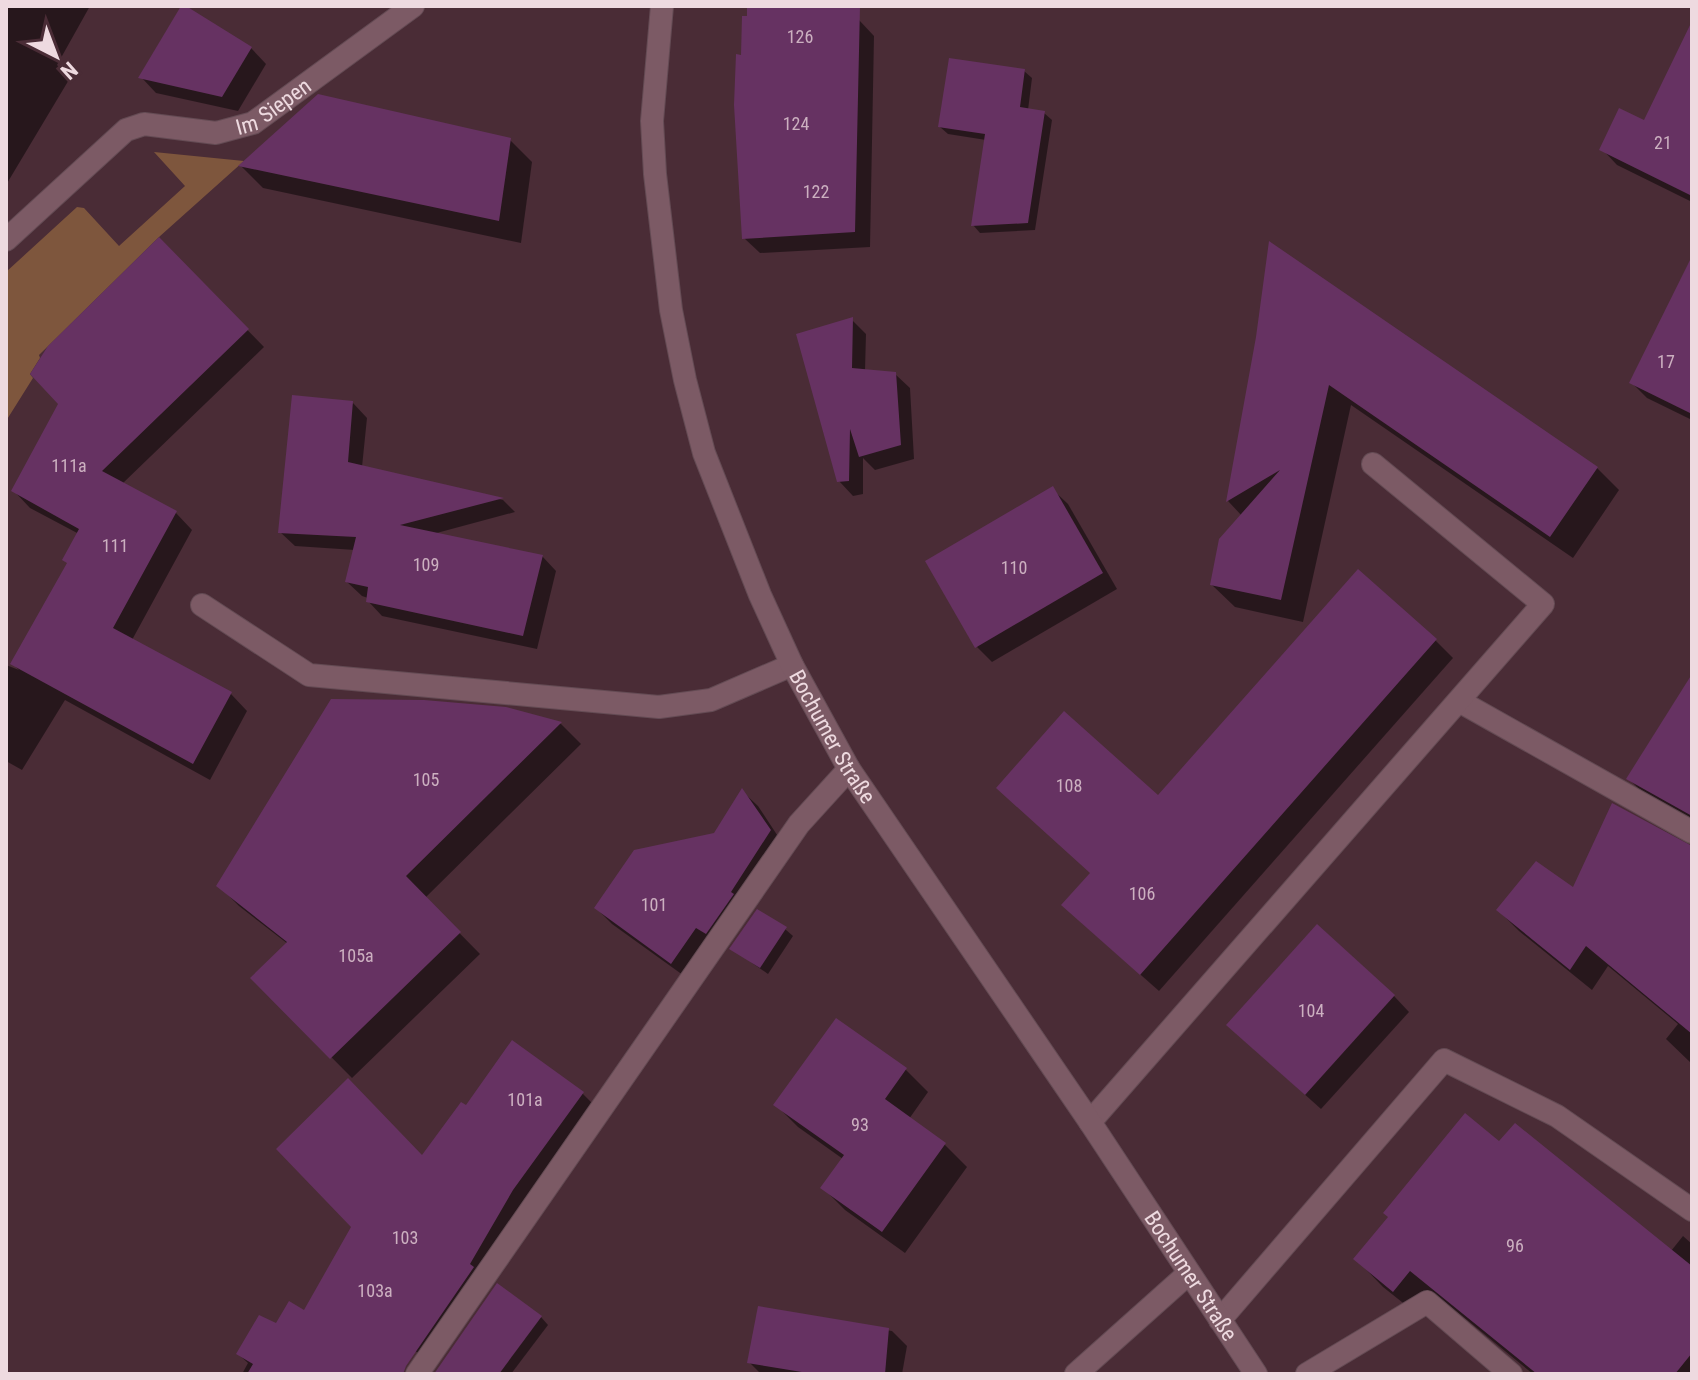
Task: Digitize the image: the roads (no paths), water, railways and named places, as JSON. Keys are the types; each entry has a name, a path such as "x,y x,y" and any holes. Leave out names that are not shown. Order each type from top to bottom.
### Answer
{"main road":[{"name":"Im Siepen","path":"6,240 126,130 144,124 216,133 253,123 413,6"},
{"name":"Bochumer Straße","path":"662,6 652,121 671,310 704,453 760,595 792,665 849,769 1090,1122 1256,1374"},
{"path":"1090,1122 1543,604 1373,464"},
{"path":"202,605 309,675 659,707 711,700 792,665"},
{"path":"1459,701 1692,832"},
{"path":"417,1374 799,824 849,769"},
{"path":"1220,1320 1444,1060 1557,1116 1692,1210"},
{"path":"1076,1374 1189,1273"},
{"path":"1307,1374 1427,1302 1511,1374"}]}
